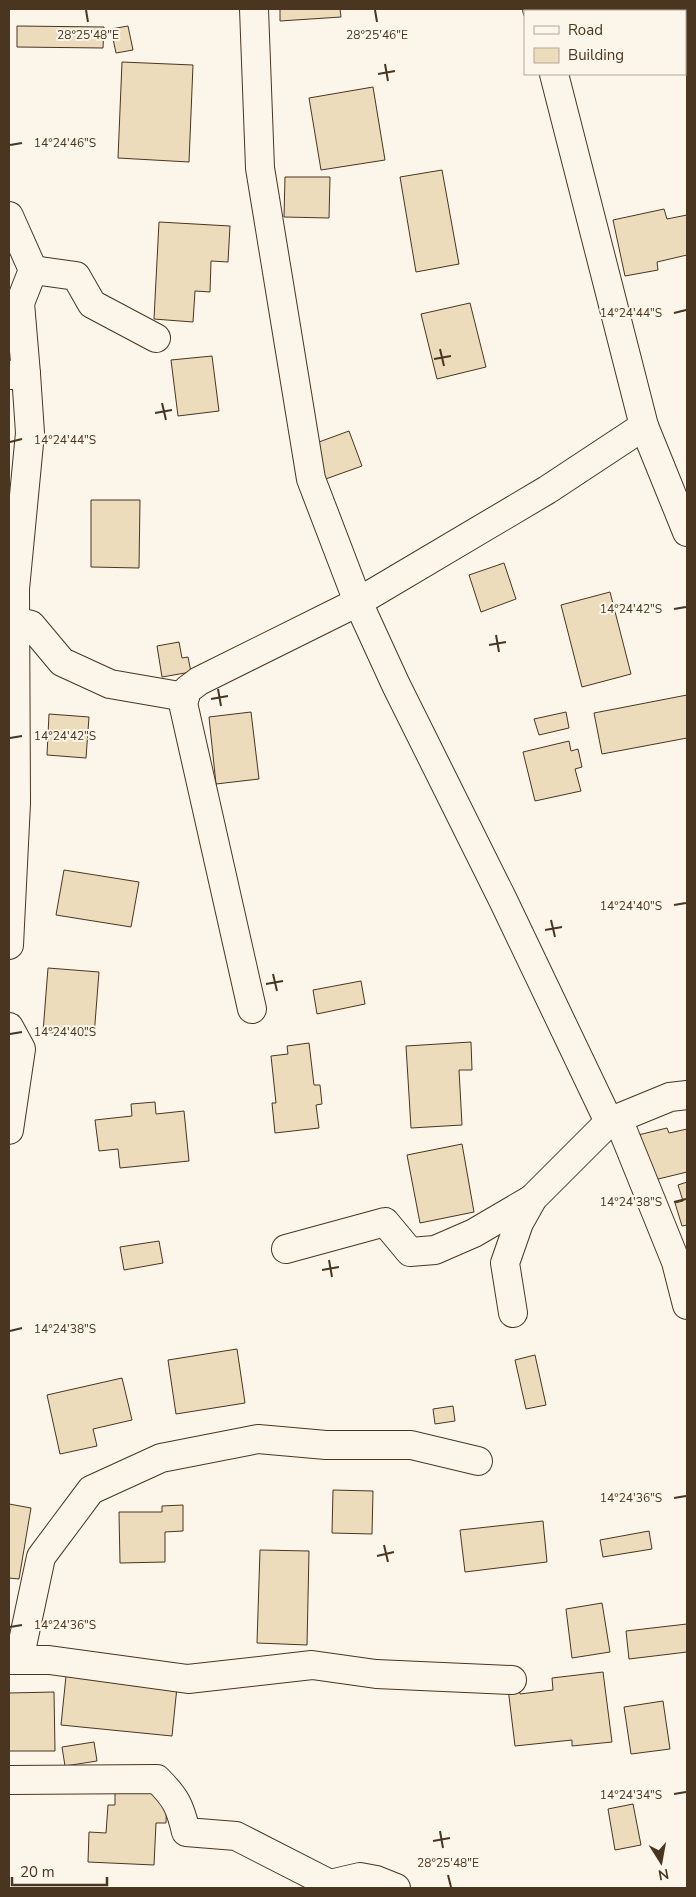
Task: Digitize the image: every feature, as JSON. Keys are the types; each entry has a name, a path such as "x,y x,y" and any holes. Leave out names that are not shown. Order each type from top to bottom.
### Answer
{"street":[{"path":"254,9 260,168 311,479 358,602 396,685 499,891 609,1122 621,1126 676,1262 687,1305"},
{"path":"554,75 644,426 687,532"},
{"path":"9,216 33,270 20,303 17,374 30,433 12,621 12,754 16,803 9,945"},
{"path":"33,270 76,276 92,304 156,338"},
{"path":"252,1009 184,702 187,690 198,681 358,602 547,490 644,426"},
{"path":"12,621 31,625 62,662 110,684 185,697"},
{"path":"9,1027 21,1049 9,1130"},
{"path":"286,1249 385,1222 410,1252 435,1250 474,1233 533,1198 609,1122 670,1098 687,1095"},
{"path":"513,1313 504,1263 519,1224 533,1198"},
{"path":"478,1461 411,1446 326,1445 258,1439 161,1458 91,1490 41,1557 14,1660 50,1660 188,1679 312,1665 376,1674 512,1680"},
{"path":"9,1780 157,1779 173,1795 182,1813 186,1832 236,1836 330,1884 360,1877 376,1880 396,1888"}],"building":[{"path":"280,9 340,9 341,17 280,21"},
{"path":"17,26 104,27 103,48 17,47"},
{"path":"128,26 133,50 116,53 111,29"},
{"path":"122,62 193,65 189,162 118,158"},
{"path":"373,87 385,160 321,170 309,98"},
{"path":"442,170 459,264 416,272 400,177"},
{"path":"285,177 330,177 329,218 284,217"},
{"path":"664,209 667,219 687,215 687,255 657,262 658,270 625,276 613,220"},
{"path":"159,222 230,226 228,262 211,261 210,292 195,291 193,322 154,319"},
{"path":"470,303 486,367 437,379 421,314"},
{"path":"212,356 219,411 178,416 171,360"},
{"path":"349,431 362,466 320,481 308,446"},
{"path":"91,500 140,500 139,568 91,567"},
{"path":"504,563 516,599 481,612 469,575"},
{"path":"610,592 631,674 582,687 561,605"},
{"path":"179,642 182,658 188,657 191,672 162,677 157,646"},
{"path":"687,695 687,738 602,754 594,713"},
{"path":"251,712 259,779 216,784 209,717"},
{"path":"566,712 569,728 539,735 534,719"},
{"path":"49,714 89,717 86,758 47,755"},
{"path":"569,741 571,751 578,749 582,767 575,769 581,791 535,801 523,752"},
{"path":"64,870 139,882 131,927 56,915"},
{"path":"48,968 99,972 94,1036 43,1032"},
{"path":"361,981 365,1004 317,1014 313,990"},
{"path":"471,1042 472,1070 459,1070 462,1125 411,1128 406,1046"},
{"path":"309,1043 314,1085 320,1085 322,1104 316,1105 319,1128 275,1133 272,1103 276,1103 271,1056 288,1054 287,1046"},
{"path":"155,1102 156,1114 184,1111 189,1161 120,1168 118,1149 99,1151 95,1120 132,1116 131,1104"},
{"path":"667,1128 669,1133 687,1129 687,1172 650,1181 638,1135"},
{"path":"462,1144 474,1212 420,1223 407,1155"},
{"path":"687,1182 687,1225 682,1226 675,1203 683,1201 678,1185"},
{"path":"159,1241 163,1263 124,1270 120,1247"},
{"path":"237,1349 245,1403 176,1414 168,1360"},
{"path":"535,1355 546,1405 526,1409 515,1360"},
{"path":"122,1378 132,1420 93,1429 97,1446 60,1454 47,1395"},
{"path":"453,1406 455,1421 435,1424 433,1409"},
{"path":"333,1490 373,1491 372,1534 332,1533"},
{"path":"9,1504 31,1508 19,1579 9,1578"},
{"path":"183,1505 183,1531 165,1532 165,1562 120,1563 119,1512 162,1512 162,1506"},
{"path":"543,1521 547,1562 465,1572 460,1530"},
{"path":"649,1531 652,1549 603,1557 600,1540"},
{"path":"260,1550 309,1551 307,1645 257,1643"},
{"path":"602,1603 610,1652 572,1658 566,1609"},
{"path":"687,1624 687,1652 629,1659 626,1631"},
{"path":"603,1672 612,1742 572,1746 572,1740 515,1746 508,1688 519,1687 520,1694 553,1690 552,1678"},
{"path":"66,1676 177,1687 172,1736 61,1725"},
{"path":"54,1692 55,1751 9,1751 9,1693"},
{"path":"663,1701 670,1749 631,1754 624,1707"},
{"path":"94,1742 97,1761 65,1766 62,1747"},
{"path":"115,1786 157,1787 167,1797 166,1823 156,1823 154,1865 88,1862 89,1832 106,1833 108,1805 115,1805"},
{"path":"633,1804 641,1845 615,1850 608,1809"}]}
